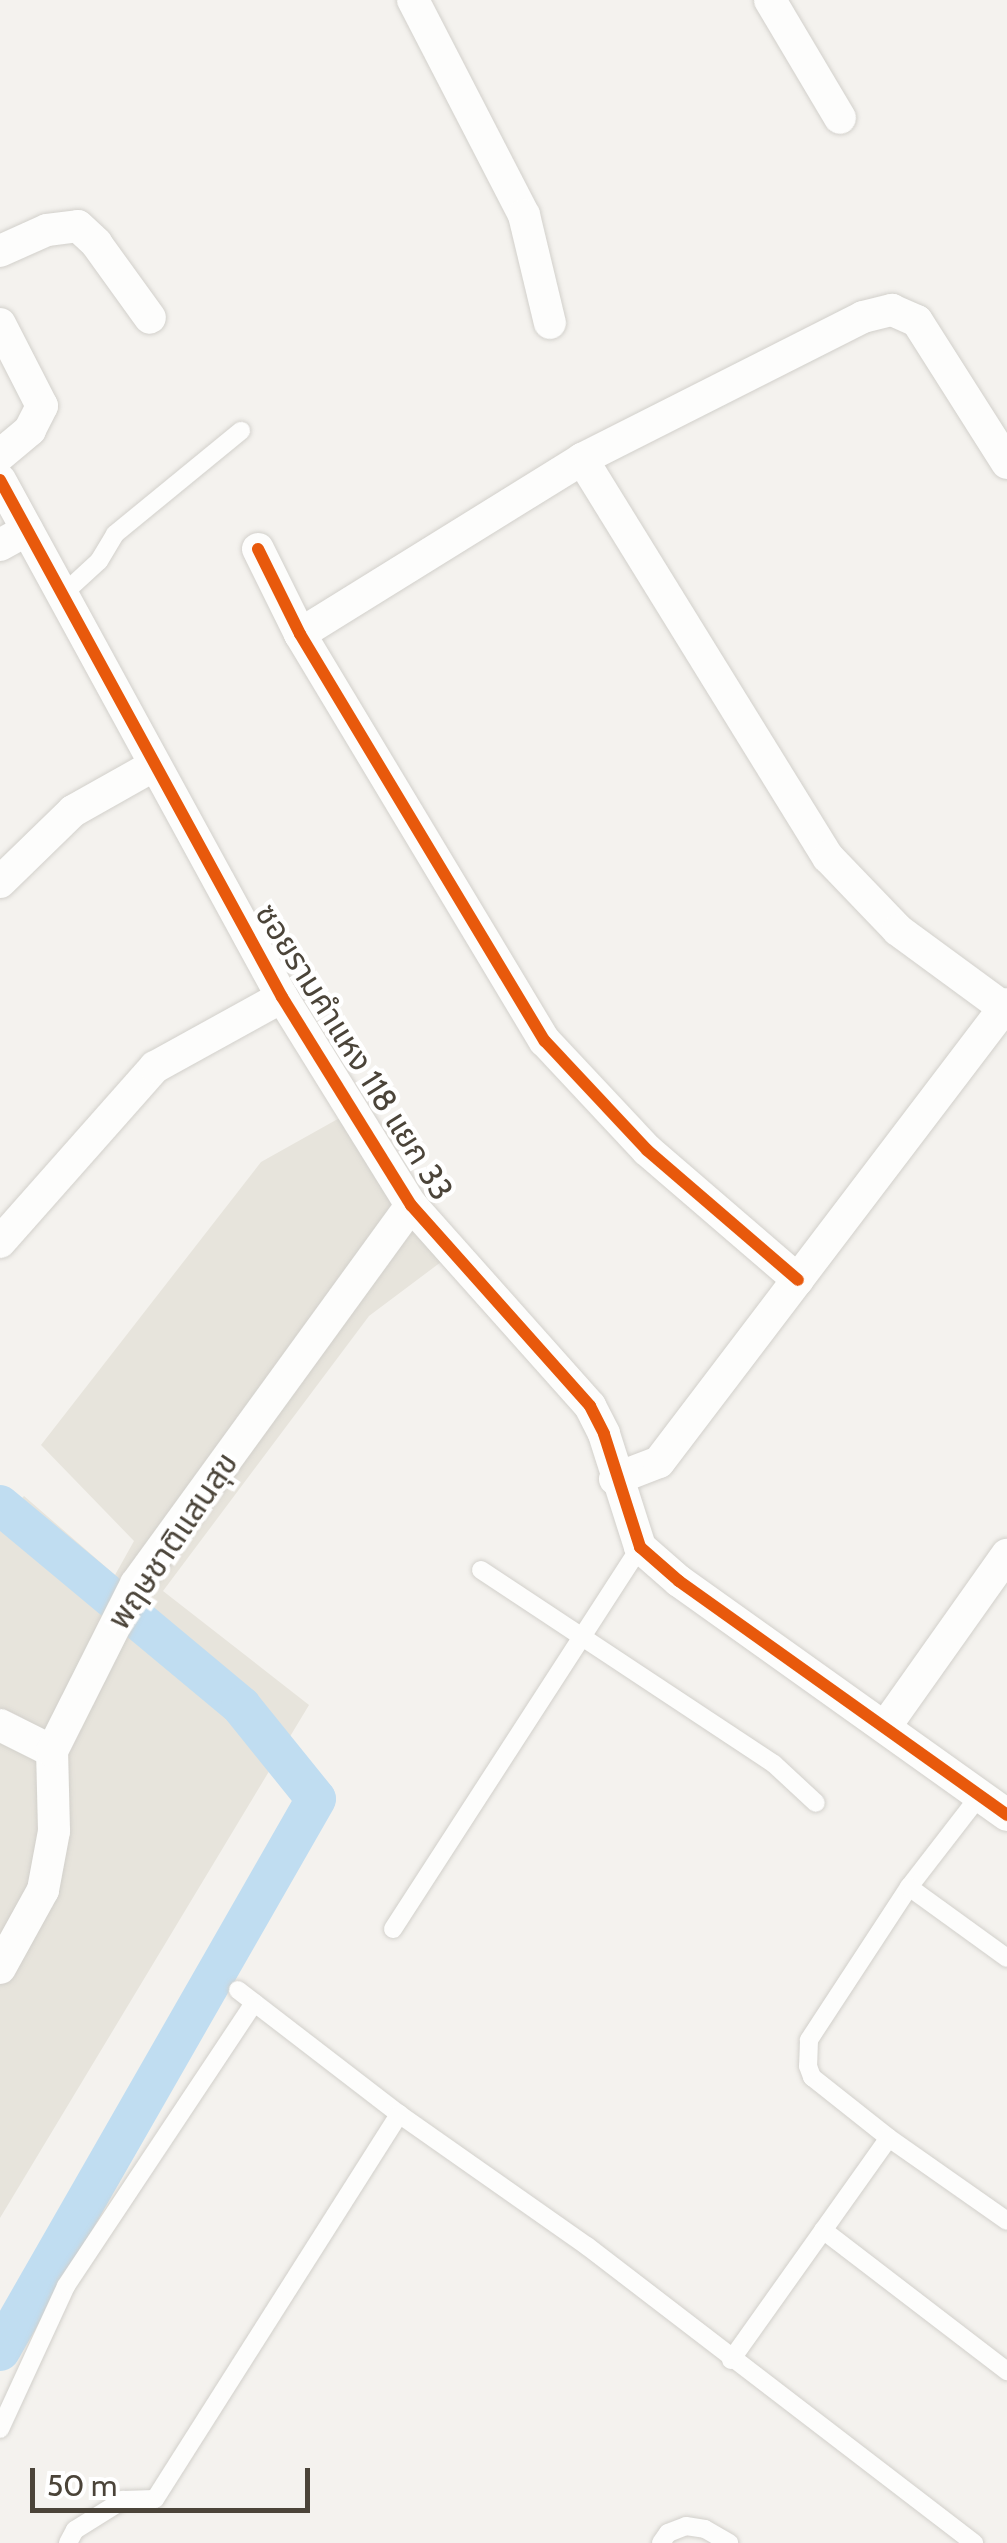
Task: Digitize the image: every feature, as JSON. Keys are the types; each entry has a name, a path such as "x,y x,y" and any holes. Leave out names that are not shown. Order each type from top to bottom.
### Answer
{"street":[{"path":"413,0 524,216 550,323"},
{"path":"770,0 840,118"},
{"path":"0,251 47,230 78,226 96,243 150,318"},
{"path":"300,634 582,459 864,317 892,310 917,321 1007,463"},
{"path":"0,324 42,406 30,430 0,454"},
{"path":"582,459 828,857 898,930 1006,1006 660,1462 614,1479"},
{"name":"ซอยรามคำแหง 118 แยก 33","path":"0,480 13,537 62,595 282,997 411,1204 590,1406 604,1434 614,1479 640,1548 679,1581 1007,1815"},
{"path":"258,550 300,634 545,1041 647,1150 798,1280"},
{"path":"0,882 73,811 153,766"},
{"path":"0,1242 155,1067 282,997"},
{"name":"พฤษชาติแสนสุข","path":"0,1968 43,1890 54,1831 52,1751 136,1584 411,1204"},
{"path":"885,1727 1007,1554"},
{"path":"0,1725 52,1751"}],"lane":[{"path":"62,595 98,561 115,534 241,431"},
{"path":"393,1929 640,1548"},
{"path":"481,1570 774,1764 816,1803"},
{"path":"980,1794 909,1888 809,2040 812,2077 889,2138 1007,2221"},
{"path":"909,1888 1007,1958"},
{"path":"238,1990 399,2114 587,2246 974,2543"},
{"path":"0,2429 66,2286 254,2002"},
{"path":"68,2543 75,2530 123,2500 155,2499 399,2114"},
{"path":"731,2360 889,2138"},
{"path":"823,2230 1007,2371"},
{"path":"661,2543 668,2533 686,2526 705,2529 729,2543"}],"shaded area":[{"path":"352,1111 453,1253 369,1316 163,1591 309,1705 0,2218 0,1521 24,1496 115,1575 134,1541 41,1445 261,1162"}],"waterway":[{"path":"0,1505 241,1706 316,1799 0,2351"}],"cycle path":[{"path":"0,480 282,997 411,1205 590,1406 604,1434 640,1547 679,1581 1007,1815"},
{"path":"258,549 300,634 545,1041 647,1150 798,1280"}]}
